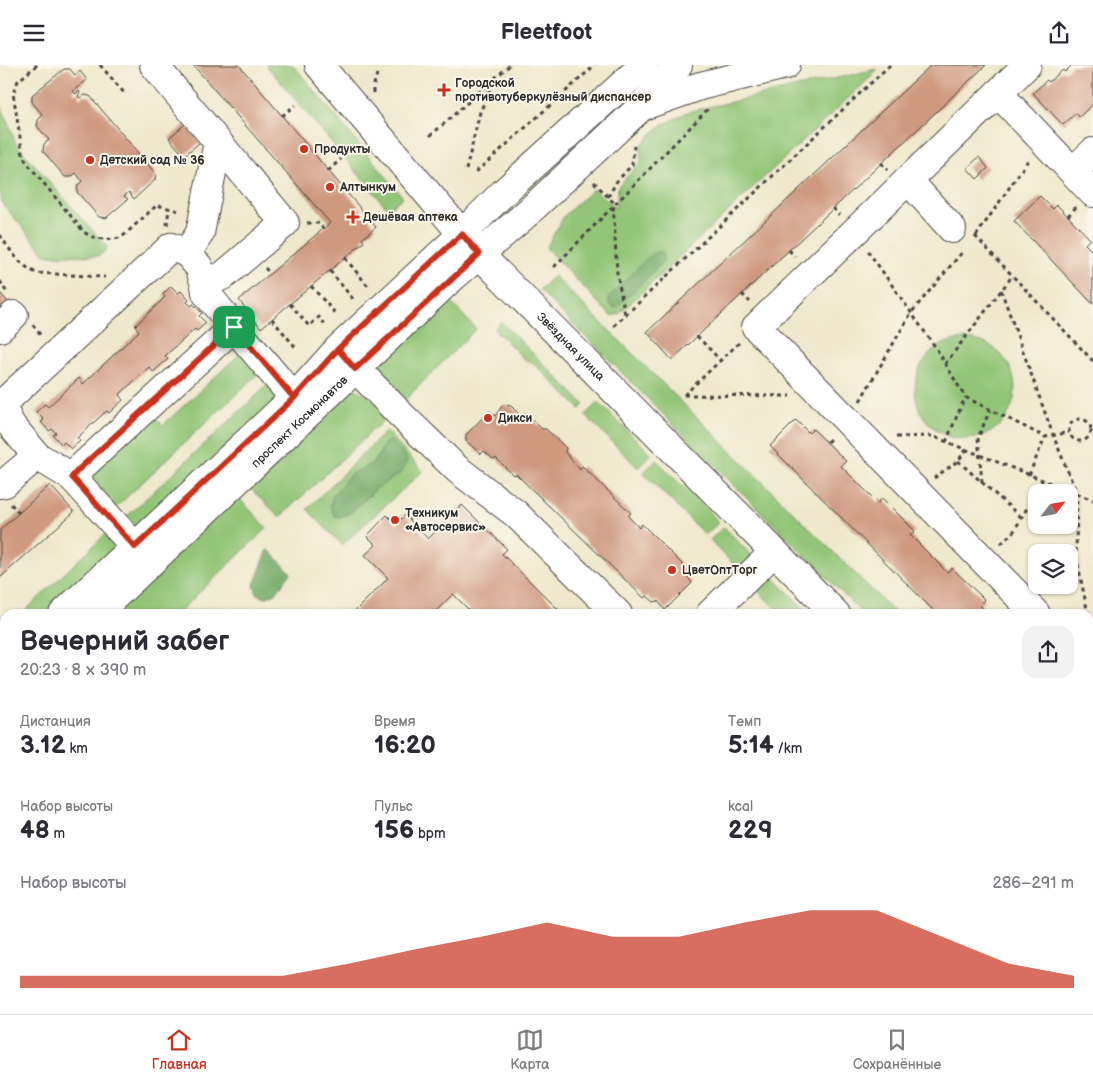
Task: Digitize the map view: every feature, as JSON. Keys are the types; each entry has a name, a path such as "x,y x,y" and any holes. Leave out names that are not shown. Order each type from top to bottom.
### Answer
{"street":[{"path":"154,65 285,223 224,275 206,283"},
{"name":"Звёздная улица","path":"319,65 470,244 831,609"},
{"name":"проспект Космонавтов","path":"70,609 142,555 346,359 470,244 504,192 644,65"},
{"name":"проспект Космонавтов","path":"470,244 525,215 641,107 678,65"},
{"path":"641,107 700,85 786,65"},
{"path":"1027,65 756,327 1031,609"},
{"path":"998,93 1093,193"},
{"path":"187,253 200,233 218,142"},
{"path":"1073,171 1093,152"},
{"path":"908,180 964,233"},
{"path":"142,555 72,477 37,456 11,425 1,404 171,247 187,253 199,267 206,283 206,293 294,398"},
{"path":"72,477 234,327"},
{"path":"346,359 457,469 516,514 613,609"},
{"name":"проспект Космонавтов","path":"100,609 142,555 294,398 346,359"},
{"path":"0,485 37,456"},
{"path":"715,609 774,552"}],"path":[{"path":"37,65 18,81 13,93 23,156 26,163 84,232 91,236 110,240 116,239 122,237 157,205 179,211"},
{"path":"100,65 126,95"},
{"path":"430,136 510,65"},
{"path":"476,173 595,65"},
{"path":"614,326 890,65"},
{"path":"466,170 480,112 495,78"},
{"path":"282,116 295,105"},
{"path":"554,267 710,107"},
{"path":"848,421 911,313 964,233 1042,140"},
{"path":"608,197 617,181 632,165 634,141"},
{"path":"328,171 341,159"},
{"path":"592,181 613,202 617,273 625,316"},
{"path":"166,226 169,208"},
{"path":"302,223 319,223 323,229"},
{"path":"855,231 965,397 1044,437 1069,432"},
{"path":"964,233 1013,275 1093,361"},
{"path":"0,235 24,265 37,273 112,277 145,271"},
{"path":"0,245 7,245"},
{"path":"345,258 368,286"},
{"path":"330,271 353,299"},
{"path":"945,365 1013,275"},
{"path":"311,286 336,314"},
{"path":"1002,290 1073,484"},
{"path":"290,304 309,326 319,317 325,324"},
{"path":"272,319 297,349"},
{"path":"756,327 684,395 823,396"},
{"path":"697,336 720,360"},
{"path":"946,442 965,397"},
{"path":"982,482 978,438 990,409"},
{"path":"1080,419 1089,423 1090,434 1086,438 1076,440 1072,437 1069,432 1071,423 1080,419"},
{"path":"1089,423 1093,421"},
{"path":"894,437 932,436 1052,484"},
{"path":"1029,475 1044,437"},
{"path":"915,491 958,461 966,449"},
{"path":"958,461 1022,517"},
{"path":"984,561 1014,531 1042,480"},
{"path":"1078,494 1093,500"},
{"path":"1076,534 1076,555 1087,609"}],"green space":[{"path":"266,65 293,65 403,197 388,209"},
{"path":"877,69 875,73 619,314 611,316 546,248 564,216 593,189 616,208 618,186 641,162 641,145 658,128 687,112"},
{"path":"0,102 16,144 108,248 99,256 46,255 0,201"},
{"path":"662,252 664,261 616,308 609,304 609,297 650,255"},
{"path":"554,276 891,609 858,609 539,290"},
{"path":"448,299 476,329 401,404 371,369"},
{"path":"501,322 584,404 580,409 530,360 527,362 494,329"},
{"path":"965,339 984,343 1001,353 1011,370 1015,389 1011,408 1001,425 984,435 965,439 946,435 929,425 919,408 915,389 919,370 929,353 946,343"},
{"path":"245,349 262,370 113,510 82,476 150,412 163,425"},
{"path":"271,382 280,397 138,528 131,526 123,520"},
{"path":"352,387 369,397 388,416 280,517 251,489 250,484"},
{"path":"598,402 651,454 638,468 585,415"},
{"path":"386,431 423,471 342,545 307,509","holes":["385,443 402,472 377,488 360,505 345,516 351,474 372,463 379,455"]},
{"path":"390,440 405,455 407,461 402,472 377,488 350,512 340,517 335,516 330,506 333,495 351,474 371,465 385,443"},
{"path":"656,460 719,522 705,535 643,473"},
{"path":"236,495 267,528 182,609 115,609"},
{"path":"724,527 751,555 747,565 741,572 710,540"},
{"path":"110,530 116,549 52,609 27,609"},
{"path":"268,549 291,573 276,593 265,598 257,594 254,585"},
{"path":"770,574 804,609 776,609 753,586"}],"building":[{"path":"193,65 239,65 376,227 362,239 364,242 261,328 239,300 330,223"},
{"path":"931,65 986,65 672,360 647,332"},
{"path":"1072,65 1093,65 1093,104 1079,117 1076,113 1063,125 1033,93 1047,80 1049,82"},
{"path":"64,69 70,69 75,75 80,71 87,80 73,91 76,94 79,91 78,96 80,98 84,95 90,96 156,174 155,180 134,199 129,192 124,196 128,199 106,218 99,217 77,192 78,185 82,181 76,173 71,177 65,177 43,151 44,144 49,140 37,126 38,120 43,115 32,102 32,95"},
{"path":"185,124 200,142 184,156 169,138"},
{"path":"979,157 988,168 977,179 967,168"},
{"path":"1040,196 1053,209 1057,205 1090,239 1085,244 1093,252 1093,304 1014,221"},
{"path":"171,286 178,293 181,291 189,300 187,302 191,306 193,304 202,313 199,316 206,323 197,331 195,329 165,356 168,359 153,372 149,367 119,395 123,400 109,413 107,411 103,414 77,438 80,441 71,449 64,442 62,445 53,435 56,433 52,429 49,431 41,422 44,420 36,412 45,404 48,407 79,378 83,384 139,331 135,326 165,297 163,294"},
{"path":"0,293 11,305 0,316"},
{"path":"503,405 511,406 522,417 525,413 542,429 546,429 566,448 565,452 580,470 582,466 631,513 628,516 639,528 642,524 688,570 686,574 692,583 666,609 658,601 654,602 647,596 644,598 516,474 513,475 496,458 493,459 484,451 481,454 466,441 466,435 489,411 495,416"},
{"path":"796,420 809,433 813,429 846,461 841,466 878,503 882,498 915,531 910,535 947,572 952,568 985,600 980,605 984,609 932,609 770,446"},
{"path":"50,485 74,512 0,578 0,530"},
{"path":"462,505 507,549 502,554 558,609 468,609 453,594 438,609 357,609 388,578 365,555 376,545 367,536 387,515 396,524 405,515 428,539"}],"place":[{"name":"Городской противотуберкулёзный диспансер","path":"444,90"},
{"name":"Продукты","path":"304,149"},
{"name":"Детский сад № 36","path":"90,160"},
{"name":"Алтынкум","path":"330,187"},
{"name":"Дешёвая аптека","path":"353,217"},
{"name":"Дикси","path":"488,418"},
{"name":"Техникум «Автосервис»","path":"395,520"},
{"name":"ЦветОптТорг","path":"672,570"}],"route":[{"path":"234,327 72,477 135,547 294,398 338,349 462,234 479,254 355,369 338,349 294,398 234,327"}]}
